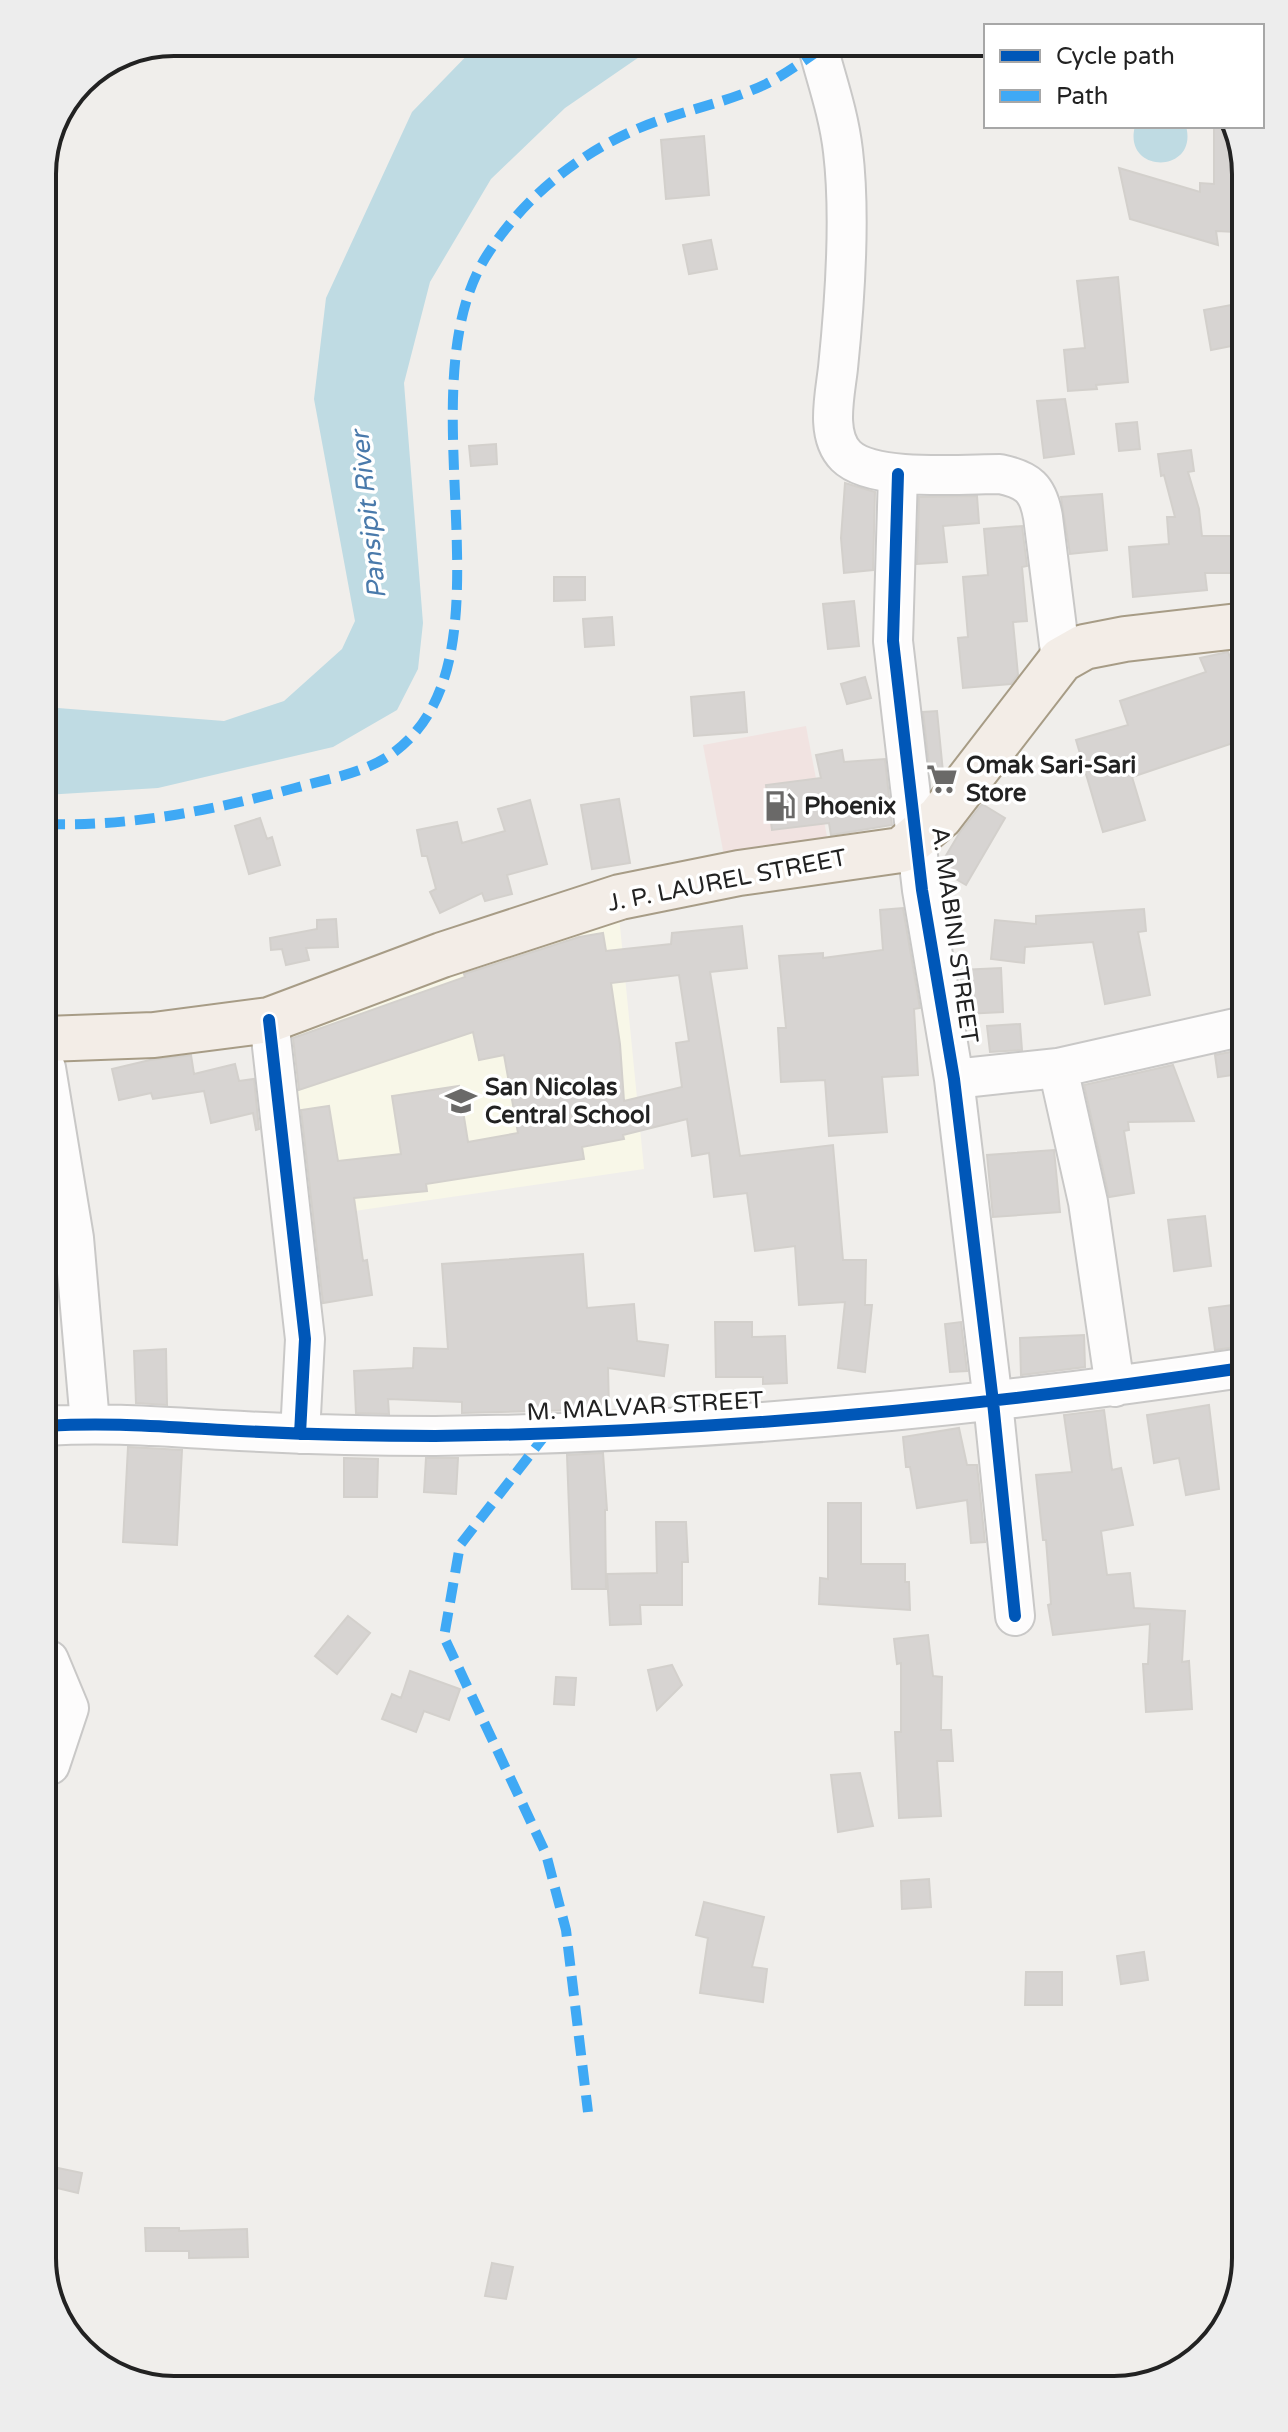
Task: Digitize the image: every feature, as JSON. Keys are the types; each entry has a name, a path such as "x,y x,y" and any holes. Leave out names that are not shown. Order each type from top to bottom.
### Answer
{"main road":[{"name":"J. P. LAUREL STREET","path":"56,1039 154,1035 269,1020 442,955 620,897 739,873 901,850 940,817 1061,660 1084,647 1098,644 1232,627"}],"street":[{"path":"821,56 835,104 843,149 847,203 833,415 836,441 847,457 871,469 898,474 1000,474 1030,485 1040,499 1061,660"},
{"name":"A. MABINI STREET","path":"898,474 893,641 922,890 954,1079 1015,1616"},
{"path":"269,1020 305,1339 300,1434"},
{"path":"954,1079 1058,1068 1232,1029"},
{"path":"1058,1068 1088,1202 1115,1387"},
{"path":"56,1129 74,1238 90,1423"},
{"name":"M. MALVAR STREET","path":"56,1425 90,1423 300,1434 433,1436 634,1431 768,1423 993,1402 1232,1369"},
{"path":"56,1677 69,1708 56,1742"}],"shaded area":[{"path":"806,726 828,842 725,861 703,745"},
{"name":"San Nicolas Central School","path":"618,906 644,1169 299,1219 276,1032"}],"water":[{"name":"Pansipit River","path":"466,56 641,56 565,108 491,179 430,282 404,383 423,623 418,669 397,710 333,747 158,788 56,794 56,708 224,721 284,701 342,649 355,621 314,399 326,298 412,112"},
{"path":"1135,128 1186,128 1187,142 1182,153 1172,160 1149,160 1139,153 1134,142"}],"building":[{"path":"1214,128 1222,128 1230,151 1232,232 1216,231 1218,245 1130,219 1119,168 1200,192 1200,183 1214,184"},
{"path":"704,136 709,195 666,199 661,140"},
{"path":"711,240 717,269 689,274 683,245"},
{"path":"1118,277 1128,382 1068,391 1064,350 1085,348 1077,281"},
{"path":"1232,305 1232,346 1211,350 1204,310"},
{"path":"1065,399 1074,454 1044,458 1037,401"},
{"path":"1137,422 1140,449 1119,451 1116,424"},
{"path":"496,444 497,464 471,466 469,446"},
{"path":"1191,450 1194,471 1188,472 1199,509 1202,536 1232,536 1232,573 1205,573 1207,590 1133,597 1129,547 1169,544 1167,517 1175,517 1164,475 1161,476 1158,454"},
{"path":"845,483 875,492 873,570 844,573 841,538"},
{"path":"1102,494 1107,550 1070,554 1061,497"},
{"path":"977,496 979,523 943,526 947,562 917,564 919,497"},
{"path":"1022,526 1027,566 1022,567 1027,621 1013,622 1018,675 1011,684 963,688 958,638 968,637 963,577 988,575 984,529"},
{"path":"554,577 585,577 585,600 554,601"},
{"path":"854,601 859,646 828,649 823,604"},
{"path":"612,617 614,645 585,647 583,619"},
{"path":"1228,652 1232,662 1232,743 1132,777 1145,820 1103,832 1076,740 1128,725 1120,701 1206,672 1200,658"},
{"path":"865,677 871,698 847,704 841,684"},
{"path":"744,692 747,732 694,736 691,697"},
{"path":"937,711 943,772 930,773 923,712"},
{"path":"842,750 844,762 885,759 892,825 831,835 829,823 772,830 766,785 821,778 816,755"},
{"path":"619,799 630,863 592,869 581,805"},
{"path":"530,800 547,864 507,875 512,894 485,901 482,893 440,913 430,892 436,889 427,856 422,856 417,830 457,822 462,843 505,831 498,809"},
{"path":"982,804 1005,818 966,885 942,871 941,864"},
{"path":"260,818 267,839 272,837 280,865 249,874 235,826"},
{"path":"903,908 920,1008 914,1009 918,1075 882,1077 887,1132 829,1136 825,1080 781,1082 778,1028 786,1028 779,956 823,953 823,958 883,950 880,910"},
{"path":"1144,909 1146,931 1138,932 1150,995 1105,1004 1093,942 1025,947 1024,963 991,959 995,920 1036,924 1036,916"},
{"path":"336,919 338,947 306,948 309,960 286,965 282,949 271,950 270,938 317,929 317,920"},
{"name":"San Nicolas Central School","path":"742,926 747,968 710,972 740,1156 833,1145 843,1260 866,1260 865,1305 872,1305 865,1372 838,1368 845,1302 799,1305 795,1246 755,1251 747,1193 714,1197 709,1153 692,1156 687,1119 623,1135 624,1139 582,1147 584,1159 426,1184 427,1191 354,1198 363,1261 367,1260 372,1295 323,1303 301,1110 329,1106 338,1161 401,1154 392,1096 459,1086 468,1142 518,1133 504,1055 479,1060 473,1032 299,1090 293,1038 465,977 464,974 579,937 603,933 606,951 671,944 672,933","holes":["679,975 689,1041 676,1043 682,1087 624,1101 611,983"]},
{"path":"1001,968 1003,1012 965,1014 960,970"},
{"path":"1020,1024 1022,1050 990,1052 987,1026"},
{"path":"1232,1052 1232,1075 1218,1077 1215,1055"},
{"path":"191,1055 194,1074 235,1064 239,1081 254,1079 259,1129 256,1130 253,1113 211,1123 204,1091 153,1099 151,1093 119,1100 112,1069"},
{"path":"1173,1065 1194,1121 1128,1122 1129,1130 1124,1131 1134,1193 1109,1197 1084,1085"},
{"path":"1054,1150 1060,1212 993,1217 987,1155"},
{"path":"1205,1216 1211,1266 1174,1271 1168,1220"},
{"path":"583,1254 587,1308 634,1304 637,1341 668,1345 664,1376 608,1368 609,1409 462,1413 462,1402 388,1399 389,1414 356,1413 354,1371 413,1368 414,1348 448,1349 442,1264"},
{"path":"1232,1305 1232,1347 1215,1350 1209,1308"},
{"path":"715,1322 752,1322 752,1337 785,1336 787,1383 763,1384 763,1377 716,1377"},
{"path":"961,1322 967,1371 950,1372 945,1324"},
{"path":"1084,1335 1085,1367 1021,1375 1020,1338"},
{"path":"166,1349 167,1405 136,1403 134,1351"},
{"path":"1209,1405 1219,1489 1186,1495 1179,1458 1154,1463 1147,1415"},
{"path":"1104,1410 1112,1470 1121,1468 1133,1525 1101,1531 1107,1575 1130,1573 1134,1608 1185,1611 1182,1662 1189,1661 1192,1709 1146,1712 1143,1664 1148,1664 1150,1624 1053,1635 1048,1605 1051,1604 1046,1540 1043,1540 1036,1475 1072,1472 1064,1415"},
{"path":"959,1428 967,1465 977,1465 985,1542 971,1543 967,1500 917,1508 910,1467 906,1467 903,1437"},
{"path":"128,1447 182,1450 177,1545 123,1542"},
{"path":"603,1453 607,1510 606,1589 572,1589 567,1455"},
{"path":"344,1458 378,1459 377,1497 344,1497"},
{"path":"426,1458 458,1458 456,1494 424,1492"},
{"path":"828,1503 861,1503 861,1564 905,1564 910,1610 819,1604 820,1578 828,1579"},
{"path":"656,1522 686,1522 688,1562 682,1562 682,1605 640,1605 641,1624 610,1625 607,1574 657,1573"},
{"path":"348,1616 370,1633 337,1674 315,1656"},
{"path":"928,1635 933,1676 942,1677 941,1730 951,1730 953,1761 937,1761 941,1816 899,1818 895,1732 901,1732 901,1663 897,1664 894,1639"},
{"path":"672,1665 682,1685 657,1710 648,1670"},
{"path":"410,1671 460,1689 449,1720 424,1711 416,1732 382,1719 392,1694 401,1698"},
{"path":"556,1677 576,1678 574,1705 554,1704"},
{"path":"860,1773 873,1826 838,1832 831,1775"},
{"path":"929,1879 931,1907 902,1909 901,1881"},
{"path":"704,1902 764,1917 752,1967 767,1969 763,2002 700,1993 708,1938 696,1935"},
{"path":"1144,1952 1148,1980 1121,1984 1117,1956"},
{"path":"1026,1972 1062,1972 1062,2005 1025,2005"},
{"path":"58,2168 82,2173 78,2193 56,2188"},
{"path":"145,2228 179,2228 179,2231 247,2229 248,2257 189,2258 189,2251 146,2251"},
{"path":"492,2263 513,2267 506,2299 485,2296"}],"marked path":[{"path":"56,824 109,823 203,810 346,775 371,766 393,753 431,710 450,653 457,588 454,375 464,309 489,252 536,196 594,151 637,129 766,84 811,56"},
{"path":"547,1433 460,1545 444,1637 546,1854 566,1930 588,2112"}],"cycle path":[{"path":"898,474 893,641 922,890 954,1079 1015,1616"},
{"path":"269,1020 305,1339 300,1434"},
{"path":"56,1426 408,1436 637,1430 940,1406 1232,1369"}],"place":[{"name":"Omak Sari-Sari Store","path":"942,779"},
{"name":"Phoenix","path":"780,806"},
{"name":"San Nicolas Central School","path":"461,1101"}]}
